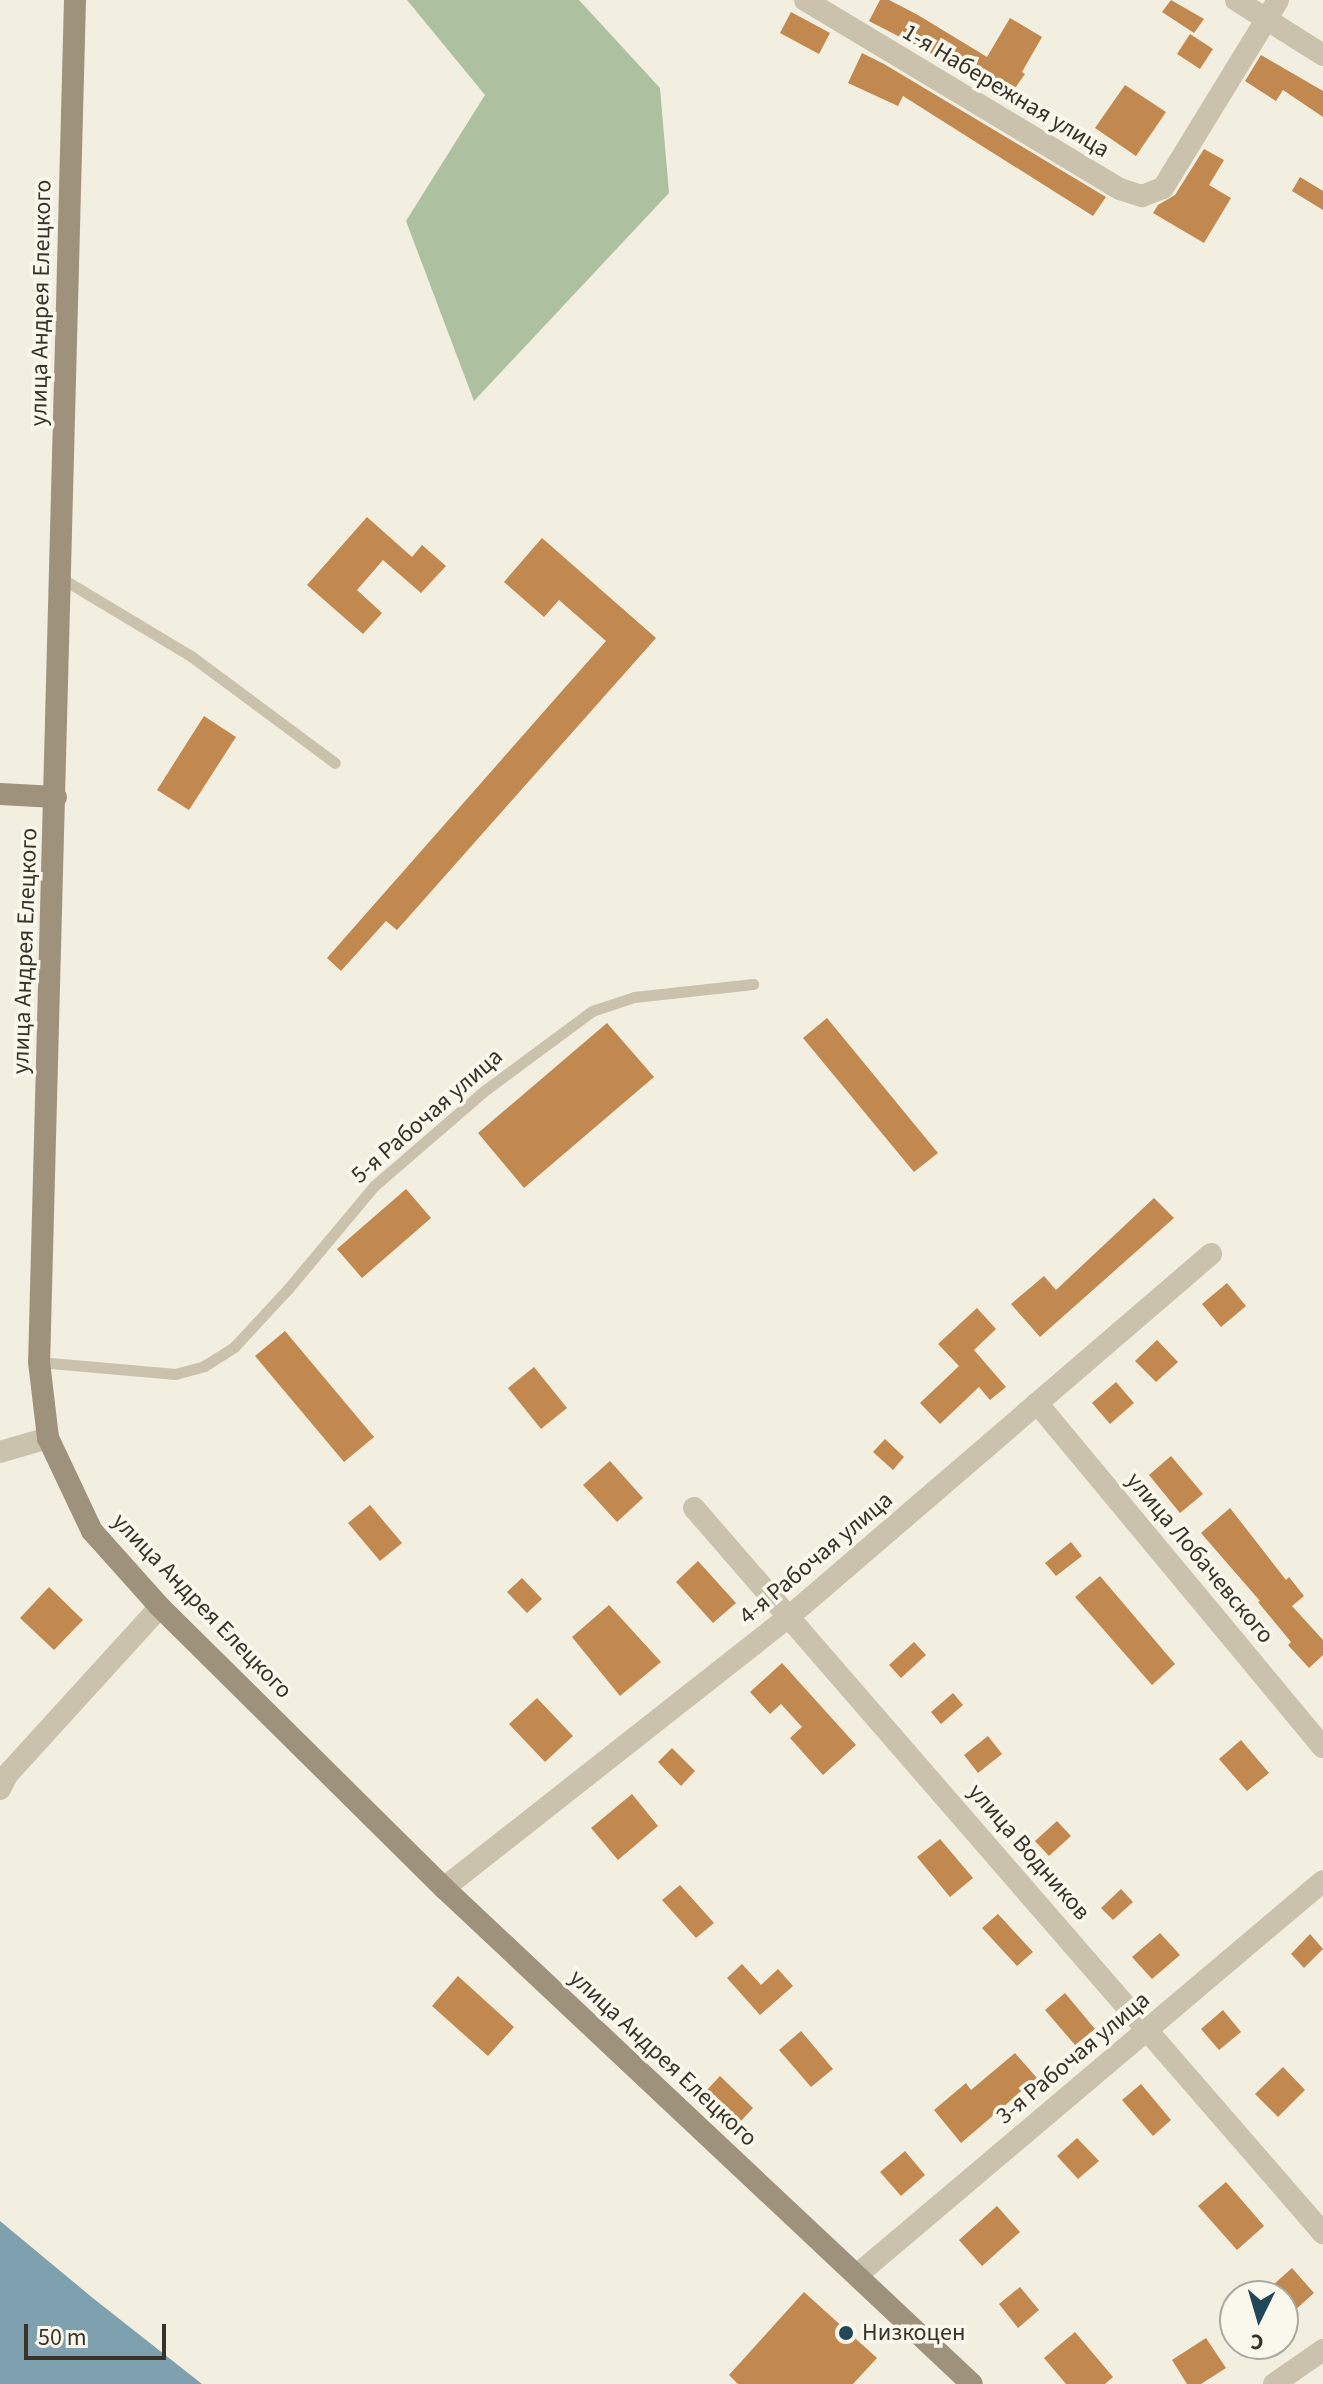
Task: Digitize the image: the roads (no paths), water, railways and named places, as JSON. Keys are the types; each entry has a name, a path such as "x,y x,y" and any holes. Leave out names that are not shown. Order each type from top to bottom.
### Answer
{"main road":[{"name":"улица Андрея Елецкого","path":"75,0 39,1362 48,1438 92,1531 160,1607 444,1888 972,2384"},
{"path":"0,794 56,797"}],"street":[{"name":"1-я Набережная улица","path":"805,0 1120,189 1142,196 1163,188 1268,21"},
{"path":"1236,0 1323,55"},
{"path":"1268,21 1278,0"},
{"name":"4-я Рабочая улица","path":"444,1888 791,1615 1211,1254"},
{"name":"улица Лобачевского","path":"1037,1403 1323,1747"},
{"path":"0,1452 48,1438"},
{"name":"улица Водников","path":"694,1508 791,1615 1323,2233"},
{"path":"0,1789 7,1775 160,1607"},
{"name":"3-я Рабочая улица","path":"857,2275 1323,1881"},
{"path":"1274,2384 1323,2350"}],"lane":[{"path":"61,578 191,656 335,763"},
{"name":"5-я Рабочая улица","path":"39,1362 175,1374 204,1366 234,1347 287,1290 374,1186 484,1091 592,1011 634,997 753,984"}],"water":[{"path":"0,2221 94,2299 202,2384 0,2384"}],"place":[{"name":"Низкоцен","path":"846,2333"}]}
